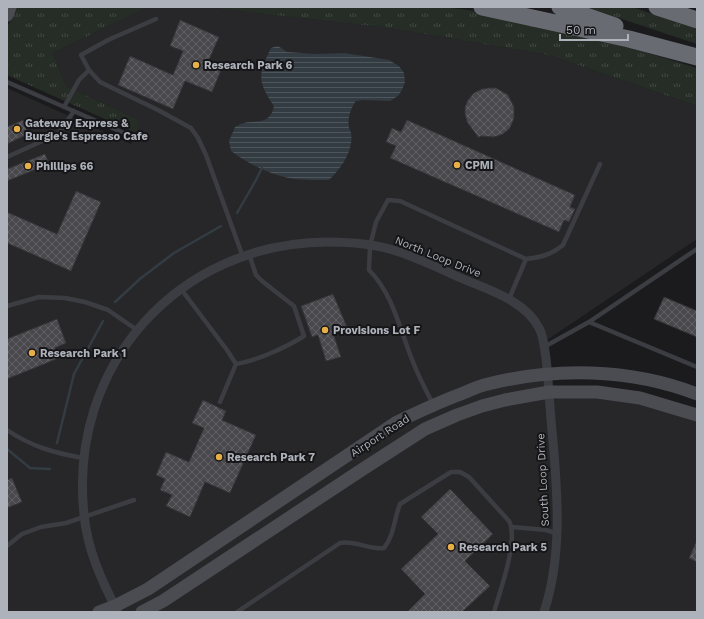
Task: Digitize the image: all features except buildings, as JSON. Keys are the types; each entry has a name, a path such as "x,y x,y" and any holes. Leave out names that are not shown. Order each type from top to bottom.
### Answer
{"highway":[{"path":"482,7 629,39 697,56"},
{"path":"560,7 697,56"},
{"path":"657,7 697,20"},
{"path":"676,7 697,20"}],"main road":[{"path":"7,15 10,7"},
{"name":"Airport Road","path":"99,612 116,609 148,589 397,422 433,404 482,386 527,376 579,372 620,375 669,385 697,394"},
{"name":"Airport Road","path":"142,612 163,601 425,429 482,406 549,392 597,392 640,398 697,414"}],"street":[{"name":"North Loop Drive","path":"116,609 98,572 84,517 82,476 83,458 94,411 112,368 137,330 168,298 214,268 246,255 282,246 306,243 329,242 370,246 398,252 509,299 527,312 533,318 542,335 548,375"},
{"name":"South Loop Drive","path":"544,612 548,598 558,534 558,506 548,375"}],"lane":[{"path":"156,19 108,40 81,55 89,70 100,82 191,128 198,138 206,155 246,255 256,275 294,306 304,336 295,342 246,363 236,364"},
{"path":"64,107 79,80 89,70"},
{"path":"7,82 124,133"},
{"path":"7,157 58,134 74,112"},
{"path":"433,404 412,358 389,297 378,279 369,270 370,246 376,222 388,200 400,201 526,259 543,257 557,250 563,245 600,164"},
{"path":"544,347 589,322 697,249"},
{"path":"509,299 526,259"},
{"path":"181,289 228,350 236,364"},
{"path":"7,306 39,297 65,298 85,302 108,310 137,330"},
{"path":"589,322 697,367"},
{"path":"220,402 236,364"},
{"path":"7,430 29,444 42,449 83,458"},
{"path":"237,612 340,543 348,542 375,549 384,548 390,542 396,512 400,504 451,472 460,472 469,477 510,521 512,527 512,541 506,572 494,612"},
{"path":"7,546 22,534 42,526 66,523 134,500"},
{"path":"512,527 546,530 558,534"}],"shaded area":[{"path":"148,7 203,7 389,28 549,55 697,106 697,239 544,342 550,393 597,393 697,415 697,612 7,612 7,88 131,144 141,121 66,86 53,53"},
{"path":"278,46 287,52 316,54 344,53 389,60 399,66 404,73 405,82 402,90 398,96 390,101 356,101 350,114 349,121 351,146 349,152 342,165 329,180 294,179 278,175 253,165 231,151 229,141 235,127 244,123 266,119 272,112 274,106 268,97 261,78 264,65 271,48"}],"green space":[{"path":"16,7 148,7 53,53 66,86 141,121 136,133 7,75 7,28"},
{"path":"203,7 444,7 475,11 612,42 697,68 697,106 549,55 389,28"},
{"path":"586,7 632,7 697,29 697,44"}],"waterway":[{"path":"237,213 262,168"},
{"path":"115,302 141,278 174,253 221,226"},
{"path":"57,443 74,374 103,321"},
{"path":"7,449 30,468 50,469"}],"place":[{"name":"Research Park 6","path":"196,65"},
{"name":"Gateway Express & Burgie's Espresso Cafe","path":"17,129"},
{"name":"CPMI","path":"457,165"},
{"name":"Phillips 66","path":"28,166"},
{"name":"Provisions Lot F","path":"325,330"},
{"name":"Research Park 1","path":"32,353"},
{"name":"Research Park 7","path":"219,457"},
{"name":"Research Park 5","path":"451,547"}]}
